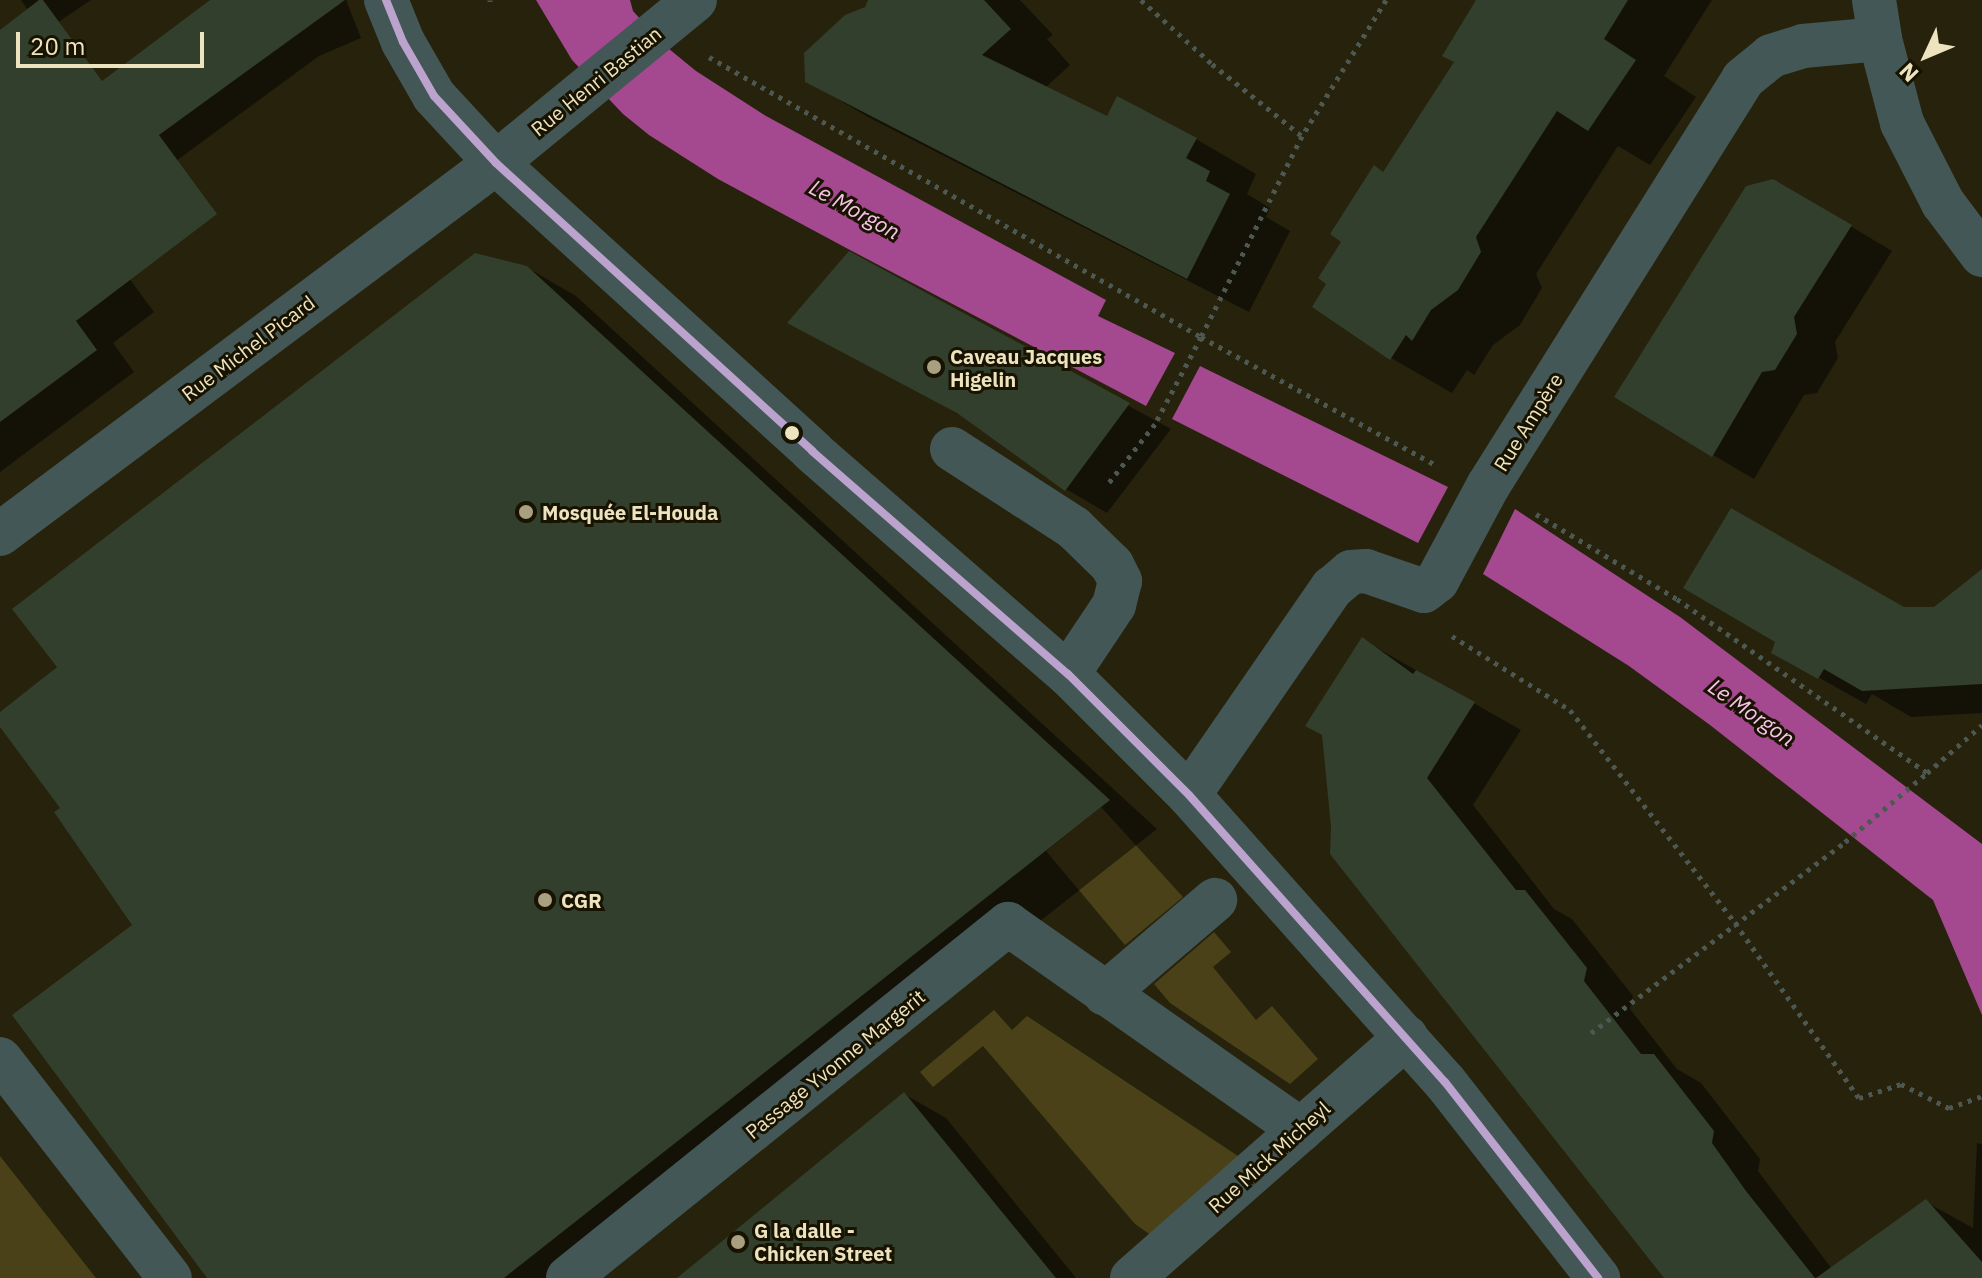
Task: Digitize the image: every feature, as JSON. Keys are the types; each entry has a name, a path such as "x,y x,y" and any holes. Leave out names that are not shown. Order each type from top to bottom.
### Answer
{"street":[{"path":"386,0 403,42 434,96 496,163 812,451 1068,674 1189,795 1406,1037 1509,1161 1598,1278"},
{"name":"Rue Henri Bastian","path":"496,163 695,0"},
{"name":"Rue Ampère","path":"1189,795 1332,588 1351,572 1366,571 1424,591 1437,581 1488,486 1743,79 1771,56 1877,19 1902,123 1943,203 1982,255"},
{"name":"Rue Michel Picard","path":"0,534 496,163"},
{"path":"952,449 1074,528 1112,565 1120,581 1114,605 1068,674"},
{"path":"1105,994 1215,900"},
{"name":"Passage Yvonne Margerit","path":"568,1278 1008,924 1301,1130"},
{"name":"Rue Mick Micheyl","path":"1132,1278 1406,1037"},
{"path":"0,1059 170,1278"}],"path":[{"path":"1141,0 1212,64 1302,136"},
{"path":"1074,528 1155,424 1302,136 1386,0"},
{"path":"660,28 1201,337 1457,476 1488,486 1677,599 1927,773"},
{"path":"1445,631 1570,710 1735,923 1859,1098 1901,1084 1949,1108 1982,1096"},
{"path":"1591,1033 1845,842 1982,725"}],"shaded area":[{"path":"1101,807 1183,897 1125,945 1046,851"},
{"path":"1214,932 1231,952 1213,967 1256,1020 1272,1006 1318,1059 1290,1084 1170,1003 1154,984"},
{"path":"994,1010 1012,1030 1027,1016 1244,1160 1155,1238 1135,1224 983,1046 933,1087 920,1072"},
{"path":"0,1156 96,1278 0,1278"}],"water":[{"name":"Le Morgon","path":"536,0 630,0 633,11 663,44 696,71 766,116 1106,300 1098,316 1175,353 1146,406 718,179 649,135 623,114 572,60"},
{"path":"1200,366 1448,487 1418,543 1172,419"},
{"name":"Le Morgon","path":"1515,509 1680,617 1982,844 1982,1015 1933,900 1710,725 1629,666 1483,574"}],"building":[{"path":"43,0 102,81 210,0 345,0 159,135 217,214 76,321 97,350 0,422 0,30"},
{"path":"868,0 984,0 1011,29 982,55 1107,116 1117,96 1197,138 1186,158 1210,171 1206,181 1230,194 1187,279 805,82 804,53 845,15 865,7"},
{"path":"1476,0 1628,0 1604,39 1636,60 1588,131 1557,111 1476,237 1481,252 1458,290 1431,310 1412,341 1406,335 1390,360 1312,307 1326,284 1318,278 1341,242 1330,234 1374,165 1383,172 1454,62 1442,56"},
{"path":"1773,179 1852,225 1794,317 1797,334 1775,370 1762,372 1712,457 1614,397 1746,186"},
{"path":"849,251 1130,403 1065,491 957,413 787,323"},
{"path":"475,253 527,266 1110,800 504,1278 207,1278 12,1015 132,925 54,812 60,808 0,727 0,712 57,667 12,609"},
{"path":"1731,508 1904,607 1934,607 1982,569 1982,684 1862,691 1824,669 1818,679 1771,653 1775,642 1683,588"},
{"path":"1362,637 1413,674 1416,670 1475,702 1427,778 1516,890 1525,890 1587,968 1584,981 1641,1054 1654,1054 1714,1131 1712,1143 1815,1278 1664,1278 1330,854 1331,827 1322,735 1305,726"},
{"path":"904,1092 1056,1278 677,1278 737,1229"},
{"path":"1926,1199 1982,1262 1982,1278 1816,1278"}],"transit line":[{"path":"386,0 403,42 434,96 496,163 812,451 1068,674 1189,795 1445,1082 1598,1278"}],"place":[{"name":"Caveau Jacques Higelin","path":"934,367"},
{"name":"Mosquée El-Houda","path":"526,512"},
{"name":"CGR","path":"545,900"},
{"name":"G la dalle - Chicken Street","path":"738,1242"}]}
